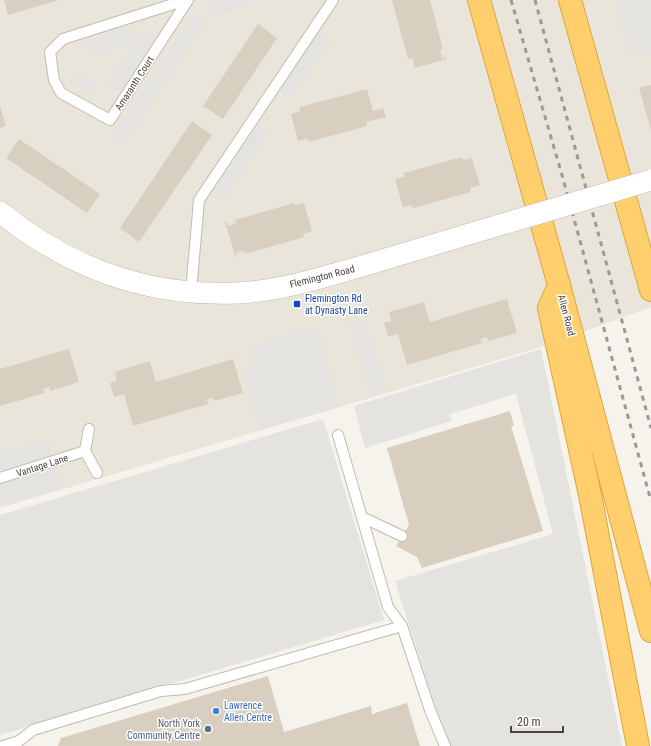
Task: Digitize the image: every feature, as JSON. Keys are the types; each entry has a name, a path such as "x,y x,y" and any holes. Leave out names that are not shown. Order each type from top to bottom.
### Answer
{"highway":[{"name":"Allen Road","path":"479,0 559,285 651,631"},
{"path":"570,0 651,290"},
{"path":"642,259 651,283"},
{"path":"559,285 549,308 590,495 638,746"}],"street":[{"name":"Flemington Road","path":"0,212 48,246 76,261 133,283 157,288 191,292 239,293 269,289 327,276 651,180"}],"lane":[{"name":"Amaranth Court","path":"187,0 110,120 61,93 54,80 50,52 63,39 187,0"},
{"path":"191,292 198,200 333,0"},
{"path":"89,429 85,451 97,473"},
{"path":"338,435 388,607 402,626 430,710 445,746"},
{"name":"Vantage Lane","path":"0,478 85,451"},
{"path":"362,517 402,536"},
{"path":"3,746 19,741 33,730 140,697 160,691 185,689 402,626"}],"shaded area":[{"path":"0,0 651,0 651,307 541,347 0,508"},
{"path":"216,0 255,0 256,2 211,15 209,7 205,3"},
{"path":"615,0 651,0 651,52 632,58"},
{"path":"194,13 205,23 125,145 112,135"},
{"path":"127,27 132,44 89,57 84,41"},
{"path":"144,29 157,38 120,92 107,83"},
{"path":"316,31 331,41 290,99 276,89"},
{"path":"78,70 96,82 92,96 68,80 72,78"},
{"path":"255,123 268,133 224,197 210,188"},
{"path":"364,320 386,391 370,396 349,324"},
{"path":"317,325 340,407 259,430 243,374 255,370 248,346"},
{"path":"541,349 622,746 448,746 395,581 553,534 516,394 450,414 452,421 365,448 354,406"},
{"path":"323,419 384,620 0,735 0,515"},
{"path":"47,438 62,488 0,506 0,452"}],"building":[{"path":"4,0 59,0 8,15"},
{"path":"392,0 430,0 443,49 440,50 442,58 446,57 446,59 415,68 412,58 408,59"},
{"path":"258,24 277,38 223,119 203,106"},
{"path":"651,85 651,130 639,88"},
{"path":"367,89 373,111 383,108 386,117 366,122 367,126 309,142 308,139 298,141 291,114 300,111 300,107"},
{"path":"0,106 6,126 0,128"},
{"path":"192,121 212,135 139,242 120,228"},
{"path":"19,139 100,194 87,213 6,158"},
{"path":"462,157 463,160 472,158 480,185 470,188 471,192 413,208 412,205 403,207 395,179 404,177 404,173"},
{"path":"294,203 294,206 304,203 312,231 303,234 304,237 245,254 244,251 236,253 236,258 225,222 227,222 228,226 236,223 235,220"},
{"path":"507,299 517,333 488,341 487,337 480,339 482,343 407,365 398,334 388,336 384,323 391,321 389,312 424,302 430,322"},
{"path":"69,349 79,382 50,391 49,387 43,389 44,393 0,406 0,369"},
{"path":"233,359 243,393 214,401 213,398 207,399 208,404 133,426 124,394 114,397 110,383 117,381 115,372 150,361 156,382"},
{"path":"510,411 514,426 511,426 543,531 422,568 417,557 396,546 409,525 387,448"},
{"name":"Lawrence Allen Centre","path":"268,676 284,732 371,706 372,714 407,703 420,746 58,746 61,738"}],"railway":[{"path":"511,0 562,175 651,501"},
{"path":"535,0 651,428"}],"place":[{"name":"Flemington Rd at Dynasty Lane","path":"297,304"},
{"name":"Lawrence Allen Centre","path":"216,711"},
{"name":"North York Community Centre","path":"208,729"}]}
